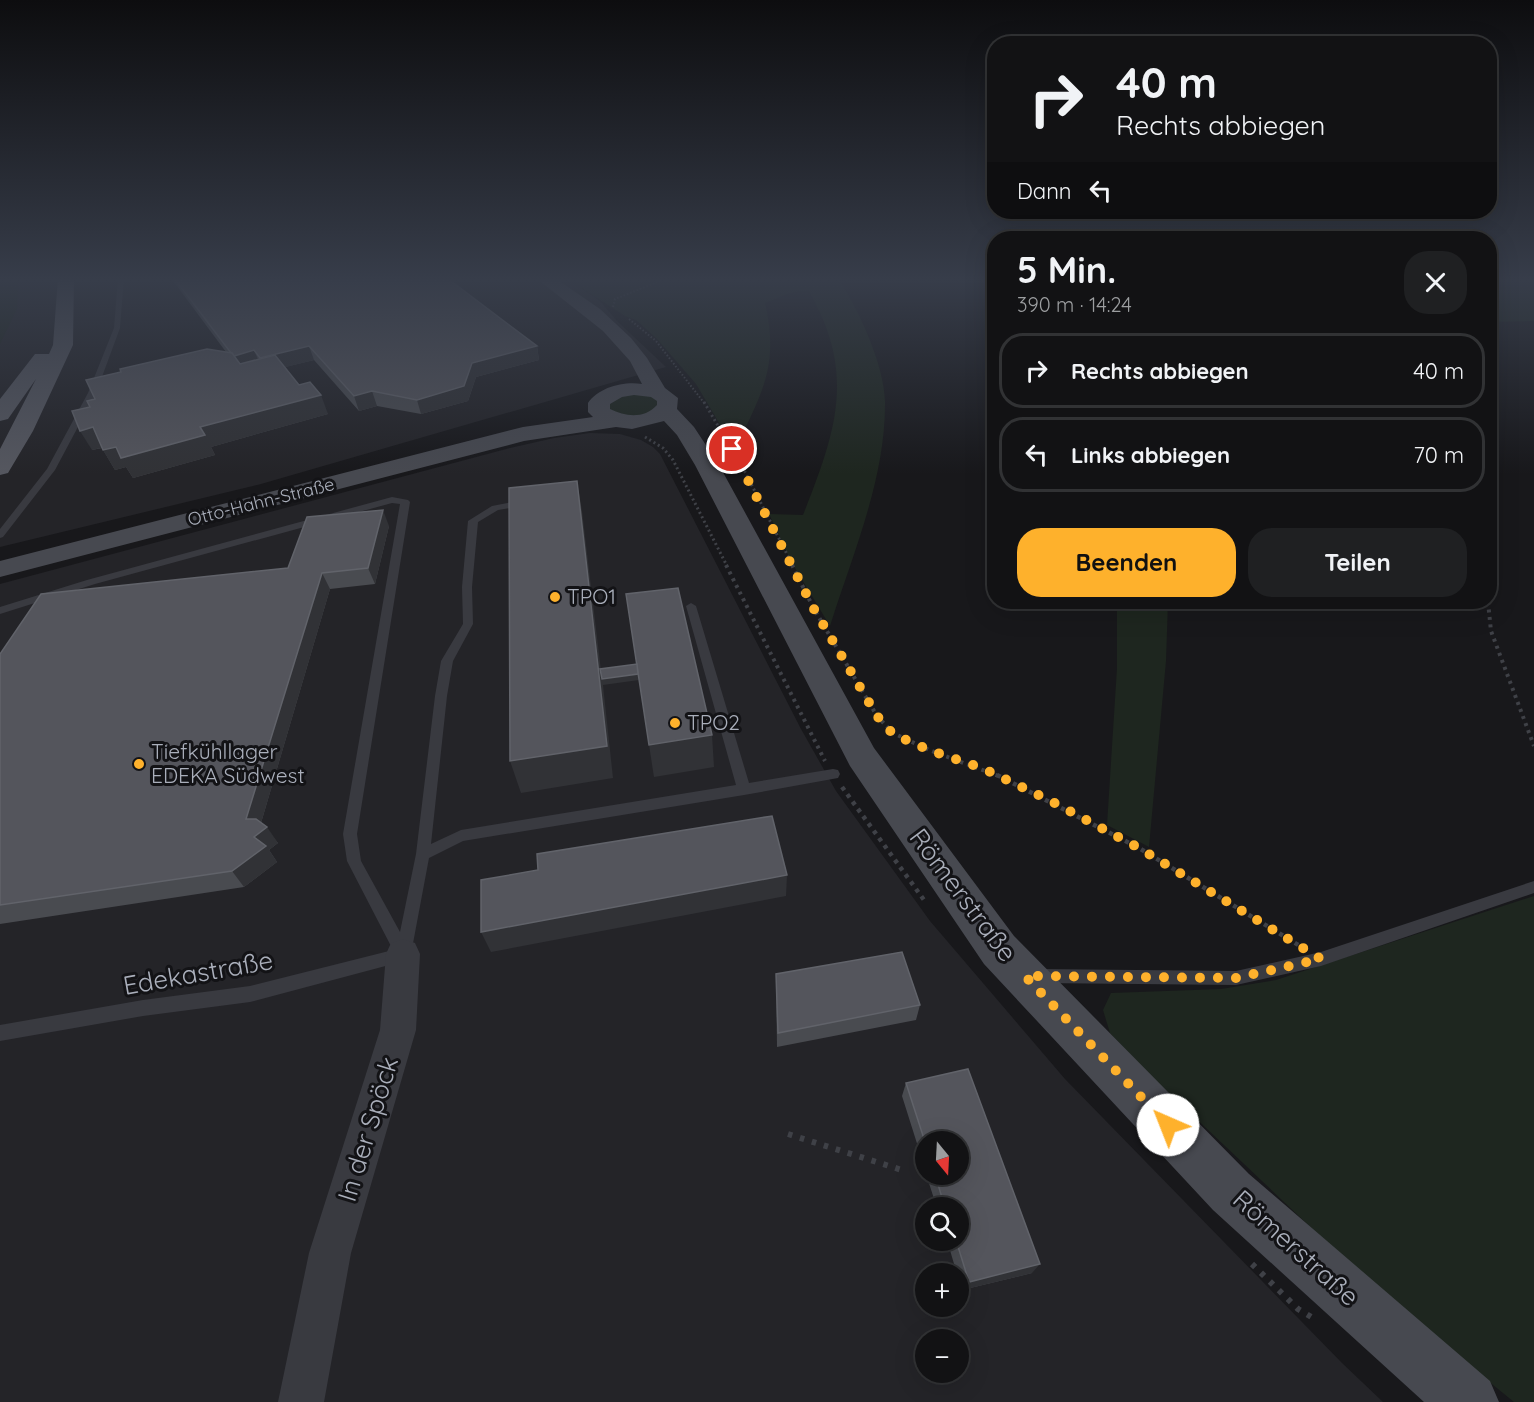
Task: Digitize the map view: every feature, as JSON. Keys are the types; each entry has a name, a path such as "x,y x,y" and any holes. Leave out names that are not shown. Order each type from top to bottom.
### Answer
{"main road":[{"path":"0,414 54,343"},
{"path":"0,468 22,431 63,343"}],"street":[{"path":"614,421 599,412 605,399 626,378 630,364 626,344"},
{"name":"Römerstraße","path":"626,344 651,377 662,401 686,432 707,465 862,757 999,950 1232,1192 1469,1402"},
{"name":"Otto-Hahn-Straße","path":"523,434 634,389 662,401"},
{"path":"638,422 650,420 662,401"},
{"name":"Otto-Hahn-Straße","path":"3,568 523,434 614,421 638,422"},
{"name":"Römerstraße","path":"638,422 672,440 707,465"},
{"name":"In der Spöck","path":"301,1402 330,1253 398,1030 403,954"}],"lane":[{"path":"0,535 51,470 92,393 111,343"},
{"path":"0,611 91,582 392,500 405,502 350,834 354,861 403,954"},
{"name":"In der Spöck","path":"403,954 423,854 447,661 468,624 467,587 472,521 495,508 532,501"},
{"path":"692,606 744,790"},
{"path":"423,854 462,836 832,774"},
{"path":"1025,976 1236,978 1321,959 1534,887"},
{"name":"Edekastraße","path":"0,1033 143,1008 250,994 403,954"}],"path":[{"path":"658,343 699,393 744,470 814,609 877,716 893,734 929,750 982,768 1047,799 1139,848 1321,959"},
{"path":"1489,609 1491,631 1534,746"},
{"path":"788,1134 905,1171"}],"shaded area":[{"path":"0,343 641,343 666,367 261,484 0,547"},
{"path":"661,343 770,343 769,363 760,396 735,450 696,384"},
{"path":"831,343 871,343 884,386 885,401 884,430 874,487 830,626 792,563 769,514 803,515 815,485 832,429 836,402 837,376"},
{"path":"628,392 659,397 657,411 632,417 609,410 608,402"},
{"path":"590,433 620,434 641,440 660,454 801,729 836,791 930,921 1065,1079 1342,1363 1383,1402 0,1402 0,584 510,448"},
{"path":"1117,609 1168,609 1166,661 1149,847 1107,825 1117,668"},
{"path":"1534,896 1534,1402 1514,1402 1379,1292 1150,1075 1110,1033 1103,1010 1111,993 1221,989 1276,980"}],"building":[{"path":"224,343 534,343 537,346 472,363 464,386 417,400 372,391 354,396 309,346 260,358 254,350 234,356"},
{"path":"207,349 232,353 240,364 275,355 299,385 310,382 321,395 200,427 205,435 121,458 116,447 103,450 93,427 80,431 72,411 90,407 87,401 95,399 86,380 121,372 120,369"},
{"name":"TPO1","path":"577,481 607,746 510,761 509,488"},
{"name":"Tiefkühllager EDEKA Südwest","path":"383,510 368,568 322,573 246,819 256,819 267,827 254,837 266,846 232,871 0,905 0,654 41,594 288,568 307,517"},
{"name":"TPO2","path":"678,588 712,735 649,745 626,594"},
{"path":"637,664 638,674 602,679 600,669"},
{"path":"772,816 787,875 481,932 481,880 538,870 537,854"},
{"path":"902,952 920,1005 778,1033 776,974"},
{"path":"968,1069 1040,1264 969,1282 969,1263 963,1263 959,1251 969,1251 969,1197 942,1197 938,1185 969,1185 969,1131 921,1131 906,1083"}],"place":[{"name":"TPO1","path":"555,597"},
{"name":"TPO2","path":"675,723"},
{"name":"Tiefkühllager EDEKA Südwest","path":"139,764"}],"route":[{"path":"732,449 814,609 877,716 893,734 929,750 982,768 1047,799 1139,848 1321,959 1236,978 1025,976 1168,1125"}]}
